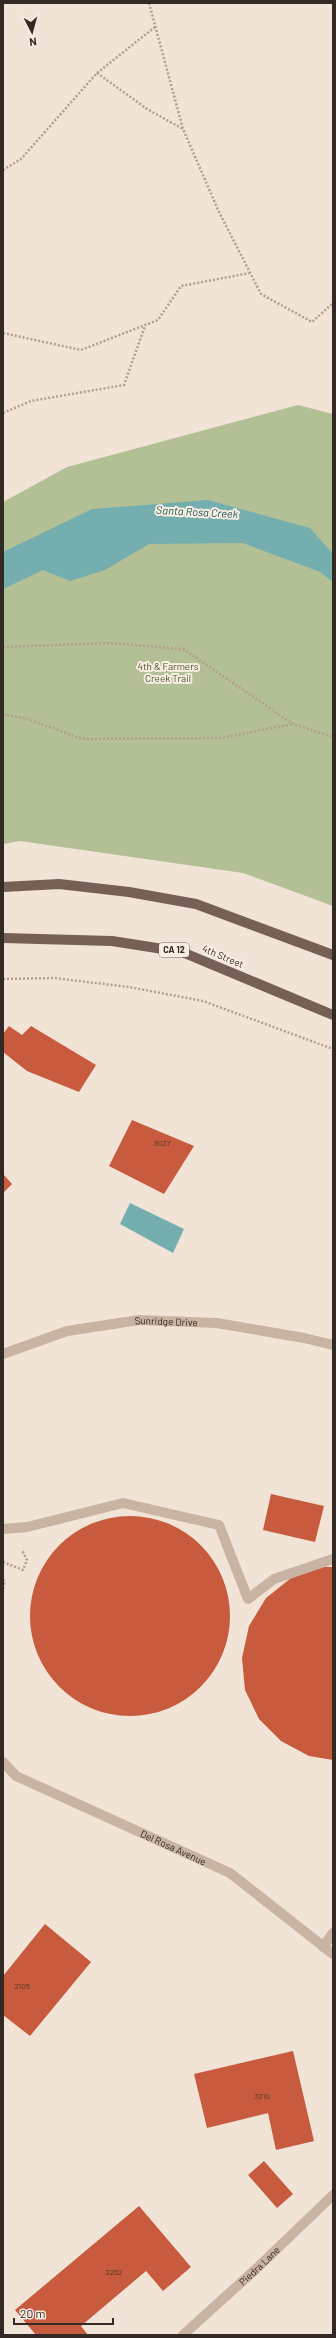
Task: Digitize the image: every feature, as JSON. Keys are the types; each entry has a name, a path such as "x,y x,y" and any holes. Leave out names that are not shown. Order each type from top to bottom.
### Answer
{"main road":[{"path":"3,887 59,884 129,892 196,904 333,955"},
{"name":"4th Street","path":"3,938 112,941 182,952 333,1015"}],"street":[{"name":"Sunridge Drive","path":"3,1354 66,1331 139,1320 217,1323 304,1338 333,1345"},
{"path":"3,1529 27,1527 123,1503 219,1525 248,1599 274,1579 333,1559"},
{"name":"Del Rosa Avenue","path":"3,1762 16,1776 230,1874 333,1954"},
{"path":"323,1946 333,1933"},
{"name":"Piedra Lane","path":"183,2335 256,2270 333,2195"}],"path":[{"path":"149,3 184,129 219,212 261,294 312,322 333,303"},
{"path":"3,170 21,159 97,74 155,26"},
{"path":"97,74 147,109 184,129"},
{"path":"3,333 81,350 158,320 181,286 250,273"},
{"path":"3,413 31,401 124,385 145,325"},
{"path":"3,647 109,643 182,649 293,724 333,737"},
{"path":"3,714 24,718 82,739 221,738 293,724"},
{"path":"3,979 54,978 128,986 204,1001 333,1049"},
{"path":"3,1562 23,1570 27,1560 22,1551 17,1548"},
{"path":"3,1580 5,1581 3,1589"}],"green space":[{"name":"4th & Farmers Creek Trail","path":"298,405 333,414 333,906 243,873 20,841 3,844 3,502 67,467"}],"water":[{"name":"Santa Rosa Creek","path":"208,500 310,528 333,554 333,582 320,572 243,543 149,544 105,570 70,581 43,570 3,589 3,552 92,509"},
{"path":"130,1203 184,1229 173,1253 120,1224"}],"building":[{"path":"9,1026 22,1035 31,1026 96,1065 79,1092 27,1071 3,1052 3,1034"},
{"path":"132,1120 194,1146 164,1194 109,1166"},
{"path":"3,1174 12,1184 3,1193"},
{"path":"271,1494 324,1506 315,1542 263,1530"},
{"path":"130,1516 149,1518 177,1528 193,1539 207,1553 218,1569 222,1578 228,1597 230,1616 228,1635 218,1663 207,1679 193,1693 177,1704 168,1708 149,1714 130,1716 111,1714 83,1704 67,1693 53,1679 42,1663 38,1654 32,1635 30,1616 32,1597 42,1569 53,1553 67,1539 83,1528 92,1524 111,1518"},
{"path":"322,1567 333,1567 333,1760 309,1756 281,1741 259,1719 245,1690 242,1658 249,1626 266,1598 291,1578"},
{"path":"45,1924 91,1962 30,2036 3,2015 3,1976"},
{"path":"293,2051 314,2141 276,2150 268,2113 207,2128 194,2074"},
{"path":"264,2161 293,2194 277,2208 248,2175"},
{"path":"139,2206 191,2267 163,2291 146,2271 81,2326 88,2335 36,2335 15,2310"}]}
